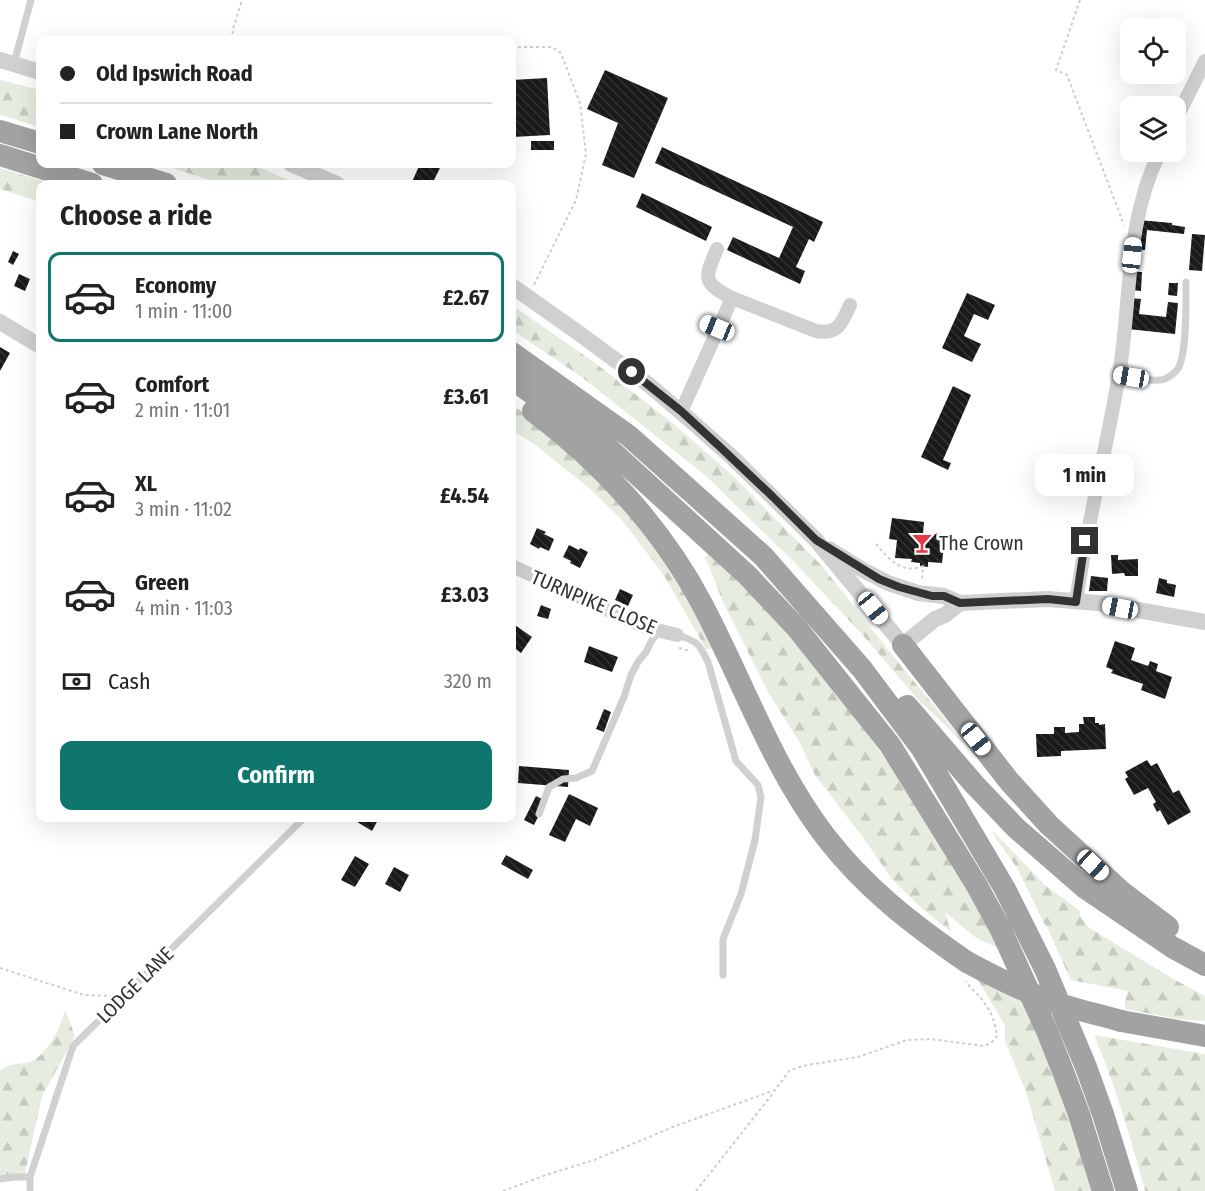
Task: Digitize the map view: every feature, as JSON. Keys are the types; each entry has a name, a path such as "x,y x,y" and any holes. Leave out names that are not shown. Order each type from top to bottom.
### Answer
{"highway":[{"path":"0,132 36,142"},
{"path":"0,155 36,166"},
{"path":"41,168 79,180"},
{"path":"115,168 153,180"},
{"path":"516,356 629,436 763,556 862,669 922,749 1005,889 1045,969 1086,1067 1127,1191"},
{"path":"516,382 605,445 747,575 796,627 890,745 976,884 1001,930 1035,1003 1064,1074 1083,1125 1103,1191"},
{"path":"516,398 593,462 636,507 668,548 702,603 780,766 811,816 843,859 878,894 966,971 1008,983 1046,999 1121,1021 1205,1036"},
{"path":"903,645 1009,781 1049,825 1122,892 1205,956"},
{"path":"862,669 893,690 974,784 1016,828 1085,888 1172,947 1205,965"}],"street":[{"path":"1186,99 1205,61"},
{"path":"7,62 36,71"},
{"path":"1076,602 1085,541 1118,375 1135,232 1141,200 1155,162"},
{"path":"300,168 328,180"},
{"path":"717,249 708,276 710,285 732,298 816,331 825,332 839,327 850,305"},
{"path":"516,289 649,385 733,458 816,540 903,645 935,619 945,615 960,603"},
{"path":"681,411 699,387 711,326 732,298"},
{"path":"0,322 36,344"},
{"path":"816,540 879,579 921,593 944,596 960,603 1031,600 1098,603 1205,622"},
{"name":"TURNPIKE CLOSE","path":"516,568 645,627 677,635"}],"lane":[{"path":"7,62 31,0"},
{"path":"1118,375 1162,380 1178,369 1183,355 1186,282"},
{"path":"539,814 549,787 563,778 586,776 592,771 631,675 659,631"},
{"path":"677,635 697,643 702,649 708,662 736,761 758,785 761,797 755,840 741,894 723,939 723,975"},
{"name":"LODGE LANE","path":"30,1191 30,1177 73,1046 300,822"},
{"path":"0,1179 30,1177"}],"path":[{"path":"232,36 232,29 242,0"},
{"path":"1080,0 1056,70 1067,75 1126,230 1135,232"},
{"path":"516,47 552,47 561,53 580,103 586,154 576,200 528,297"},
{"path":"876,544 891,561 901,568 923,566 921,593"},
{"path":"0,968 84,995 123,997"},
{"path":"696,1191 790,1070 858,1057 907,1040 930,1039 984,1046 992,1042 997,1036 996,1026 986,1004 970,988 966,971"},
{"path":"503,1191 594,1160 678,1125 775,1090"}],"green space":[{"path":"0,80 36,89 36,126 0,115"},
{"path":"0,168 39,180 36,180 36,201 0,189"},
{"path":"172,168 260,168 289,180 210,180"},
{"path":"516,308 595,363 670,421 731,474 822,566 975,755 921,703 861,633 795,563 706,476 583,378 516,333"},
{"path":"516,407 567,448 608,487 677,577 715,649 706,649 663,574 622,520 588,487 516,433"},
{"path":"709,553 811,654 978,890 1008,953 975,937 945,912 951,932 918,905 892,879 815,775 799,741 769,694 723,602 705,558"},
{"path":"993,831 1045,885 1080,911 1080,916 1088,927 1205,996 1205,1021 1178,1019 1125,1009 1128,991 1071,980 1017,868"},
{"path":"978,980 1034,1008 1095,1191 1055,1191 1026,1092 1005,1041 1005,1025"},
{"path":"65,1010 75,1036 42,1096 24,1178 0,1182 0,1071 12,1065 32,1061 43,1053 61,1024"},
{"path":"1094,1035 1205,1054 1205,1191 1145,1191 1122,1112"}],"building":[{"path":"605,70 668,98 634,178 602,165 618,123 587,109"},
{"path":"547,78 550,135 516,137 516,80"},
{"path":"531,141 554,141 554,150 531,150"},
{"path":"662,147 823,222 814,242 809,239 796,267 805,271 800,284 727,250 733,237 779,258 793,227 655,163"},
{"path":"418,168 440,168 434,180 413,180"},
{"path":"642,193 712,227 706,241 636,207"},
{"path":"1139,220 1172,223 1172,225 1185,227 1184,234 1147,230 1145,250 1136,249"},
{"path":"1192,234 1205,235 1202,271 1189,270"},
{"path":"13,251 19,254 13,265 8,262"},
{"path":"1133,272 1142,272 1141,291 1131,290"},
{"path":"19,274 30,279 25,291 14,286"},
{"path":"1169,283 1178,283 1177,296 1168,295"},
{"path":"967,293 995,305 988,320 974,314 964,336 981,344 972,362 942,348"},
{"path":"1131,298 1141,299 1139,314 1166,317 1168,302 1178,303 1175,334 1128,329"},
{"path":"0,347 10,353 0,371"},
{"path":"953,386 971,395 943,460 951,463 948,470 921,457"},
{"name":"The Crown","path":"892,518 924,522 923,534 949,535 947,546 944,545 942,563 928,562 928,567 911,562 912,559 895,558 897,540 889,539"},
{"path":"537,528 554,539 549,551 530,544"},
{"path":"569,545 588,552 580,568 563,557"},
{"path":"1111,555 1118,555 1118,560 1138,559 1138,576 1125,576 1124,573 1112,574"},
{"path":"1091,576 1108,578 1107,591 1089,591"},
{"path":"1159,578 1176,585 1174,597 1156,593"},
{"path":"620,589 633,595 628,606 615,600"},
{"path":"541,605 551,609 548,619 537,616"},
{"path":"516,626 532,637 521,653 516,649"},
{"path":"1115,641 1135,648 1131,660 1148,666 1150,661 1158,664 1156,671 1172,677 1165,699 1141,690 1143,684 1111,673 1113,670 1106,667"},
{"path":"589,646 618,657 612,672 584,662"},
{"path":"604,709 611,712 604,732 596,729"},
{"path":"1083,717 1095,717 1095,723 1105,724 1106,749 1061,751 1061,756 1037,757 1036,734 1054,734 1054,727 1065,727 1065,733 1079,732 1079,724 1084,724"},
{"path":"1147,760 1151,766 1157,763 1173,793 1179,790 1191,812 1168,825 1160,810 1157,812 1153,804 1156,802 1148,788 1134,795 1125,779 1128,777 1125,772"},
{"path":"519,766 569,770 568,787 518,783"},
{"path":"569,794 598,808 590,826 576,819 565,842 549,835"},
{"path":"536,796 546,801 534,825 524,820"},
{"path":"357,822 377,822 372,831"},
{"path":"506,855 533,870 528,879 501,864"},
{"path":"355,856 369,864 355,887 341,880"},
{"path":"394,867 409,875 400,892 385,884"}],"place":[{"name":"The Crown","path":"922,543"}],"route":[{"path":"632,372 681,411 816,540 863,570 899,587 932,596 944,596 960,603 1048,599 1076,602 1085,541"}]}
